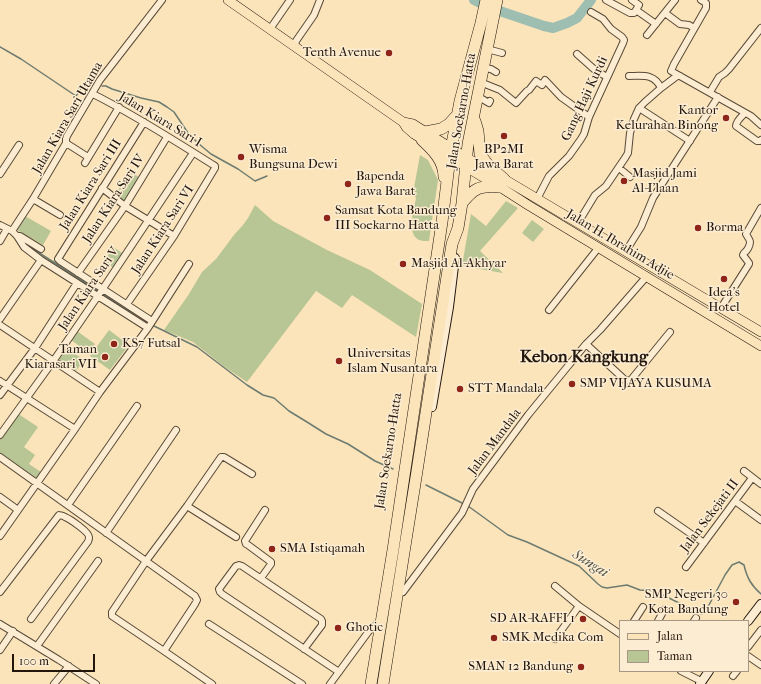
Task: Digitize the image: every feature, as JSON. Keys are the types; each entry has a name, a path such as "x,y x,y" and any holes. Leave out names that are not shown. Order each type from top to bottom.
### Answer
{"highway":[{"name":"Jalan Soekarno-Hatta","path":"383,684 390,652 452,244 458,228 466,163 487,49 486,0"},
{"name":"Jalan Soekarno-Hatta","path":"371,684 393,550 442,222 450,153 464,82 497,0"},
{"path":"445,199 444,172 441,162 424,136 449,124 458,113"},
{"path":"462,203 469,194 478,188 502,183 480,154 478,131 474,116"}],"main road":[{"name":"Jalan H. Ibrahim Adjie","path":"228,0 403,122 408,130 424,136 466,163 502,183 537,199 761,332"},
{"name":"Jalan H. Ibrahim Adjie","path":"502,183 528,205 761,346"},
{"name":"Jalan Soekarno-Hatta","path":"367,684 436,238 442,222"},
{"name":"Jalan Soekarno-Hatta","path":"387,684 390,652 403,592 449,307 458,228"},
{"path":"716,318 721,308"},
{"path":"749,620 758,614 761,604"},
{"path":"700,683 708,672"}],"street":[{"name":"Jalan Kiara Sari Utama","path":"0,240 16,236 33,198 66,143 66,139 100,80 162,0"},
{"path":"270,29 290,0"},
{"path":"295,46 296,40 315,13 320,0"},
{"path":"606,0 630,13 634,13 639,5 632,0"},
{"path":"647,35 676,0"},
{"path":"701,0 706,3 707,6 671,71 751,116 761,125"},
{"path":"636,10 656,24"},
{"name":"Gang Haji Kurdi","path":"537,199 549,176 569,156 584,134 589,117 623,43 623,38 611,29 603,20 591,12"},
{"path":"665,13 680,24 689,25 694,28"},
{"path":"710,92 719,77 729,69 761,28"},
{"path":"487,49 502,53"},
{"path":"577,54 595,70 607,77"},
{"path":"483,68 491,69 496,72"},
{"path":"629,76 651,77 657,81 661,88"},
{"path":"578,223 595,196 606,186 625,158 628,152 630,133 639,108 661,88 677,76 680,76"},
{"path":"480,82 500,90 516,103 536,82 542,85 545,80 561,97 589,117"},
{"name":"Jalan Kiara Sari I","path":"93,94 119,107 214,166"},
{"path":"478,96 489,103 490,101"},
{"path":"626,251 641,227 653,198 718,97"},
{"path":"85,163 119,107"},
{"path":"639,108 690,141"},
{"path":"745,113 736,126 757,141 761,140"},
{"name":"Jalan Kiara Sari III","path":"78,272 58,259 144,122"},
{"name":"Jalan Kiara Sari IV","path":"78,272 125,206 167,137"},
{"path":"66,143 88,157"},
{"path":"0,174 19,145"},
{"name":"Jalan Kiara Sari V","path":"0,435 54,360 193,153"},
{"name":"Jalan Kiara Sari VI","path":"127,304 174,236 215,170 216,168 214,166"},
{"path":"619,168 630,177"},
{"path":"102,188 125,206 174,236"},
{"path":"33,198 60,215"},
{"path":"721,308 749,264 743,255 750,244 746,234 761,208"},
{"path":"0,225 16,236 24,247 41,260 77,283 127,304 150,324"},
{"path":"16,236 20,236 41,249"},
{"path":"549,310 599,247"},
{"path":"0,319 41,260"},
{"path":"0,536 100,392 150,324 189,264"},
{"path":"78,272 100,292 150,324"},
{"name":"Jalan Mandala","path":"403,592 462,513 473,489 528,415 586,344 647,276"},
{"path":"0,395 35,348 77,283"},
{"path":"0,325 100,392"},
{"path":"586,344 626,380 630,381 670,332"},
{"path":"0,381 75,430"},
{"path":"68,505 137,406"},
{"path":"106,533 176,430"},
{"path":"0,457 195,596 195,604 164,651"},
{"path":"212,684 112,616 112,612 146,561 221,457 224,457 252,474"},
{"path":"744,471 761,484"},
{"name":"Jalan Sekejati II","path":"686,567 752,478"},
{"path":"0,498 18,510"},
{"path":"735,501 761,520"},
{"path":"187,506 236,537"},
{"path":"261,578 271,562 248,546 245,542 265,510"},
{"path":"658,511 704,543"},
{"path":"0,592 59,515 64,516 79,526 87,533 89,540 31,619"},
{"path":"73,522 82,516"},
{"path":"79,526 82,516"},
{"path":"37,646 98,561"},
{"path":"304,649 322,625 322,620 242,566 236,566 219,591 222,594 304,649 339,672"},
{"path":"555,586 579,606 619,633"},
{"path":"555,639 579,606"},
{"path":"635,620 643,607"},
{"path":"659,620 664,610"},
{"path":"0,624 96,684"},
{"path":"209,624 302,684"},
{"path":"330,684 369,632 377,624"},
{"path":"749,646 761,630"},
{"path":"0,650 13,631"},
{"path":"749,657 761,665"},
{"path":"54,684 69,666"},
{"path":"683,672 700,683"}],"green space":[{"path":"420,155 428,160 438,180 429,241 419,240 415,237 412,227 416,198 413,193"},
{"path":"130,171 140,178 125,201 115,195"},
{"path":"506,201 518,208 480,251 503,273 462,266 471,214 486,226"},
{"path":"255,205 273,221 327,250 370,270 422,304 416,337 352,295 342,308 316,291 247,382 193,342 164,330 202,272 216,259 243,225"},
{"path":"25,216 51,231 43,245 17,230"},
{"path":"532,220 544,229 533,242 522,233"},
{"path":"113,247 124,254 114,268 104,262"},
{"path":"53,260 99,290 98,292 52,262"},
{"path":"109,330 129,345 110,370 90,356"},
{"path":"77,331 95,344 89,353 71,340"},
{"path":"67,348 84,360 76,371 59,360"},
{"path":"17,413 38,427 24,447 35,455 29,464 41,472 36,479 0,454 0,438"}],"waterway":[{"path":"474,0 491,8 553,28 577,18 591,0"},
{"path":"0,47 21,59 76,96 86,81 94,84"},
{"path":"102,86 159,102 174,112 188,133 211,154 238,169 255,181 267,176"},
{"path":"25,242 27,245 98,291"},
{"path":"101,293 149,323"},
{"path":"152,325 197,347 247,385 263,395 274,398 289,411 326,434 348,444 375,461 393,469"},
{"path":"426,485 462,503"},
{"name":"Sungai","path":"468,506 508,535 579,566 602,587 607,588 627,585 640,590 655,591 702,614 709,605 732,565 739,562 744,565 750,581 761,594"}],"place":[{"name":"Tenth Avenue","path":"389,53"},
{"name":"Kantor Kelurahan Binong","path":"726,118"},
{"name":"BP2MI Jawa Barat","path":"504,136"},
{"name":"Wisma Bungsuna Dewi","path":"241,157"},
{"name":"Masjid Jami Al-I'laan","path":"624,181"},
{"name":"Bapenda Jawa Barat","path":"348,184"},
{"name":"Samsat Kota Bandung III Soekarno Hatta","path":"327,218"},
{"name":"Borma","path":"698,228"},
{"name":"Masjid Al-Akhyar","path":"403,264"},
{"name":"Idea's Hotel","path":"724,279"},
{"name":"KS7 Futsal","path":"114,344"},
{"name":"Taman Kiarasari VII","path":"105,357"},
{"name":"Universitas Islam Nusantara","path":"339,361"},
{"name":"SMP VIJAYA KUSUMA","path":"572,384"},
{"name":"STT Mandala","path":"460,389"},
{"name":"SMA Istiqamah","path":"272,549"},
{"name":"SMP Negeri 30 Kota Bandung","path":"736,602"},
{"name":"SD AR-RAFFI 1","path":"583,619"},
{"name":"Ghotic","path":"338,628"},
{"name":"SMK Medika Com","path":"494,638"},
{"name":"SMAN 12 Bandung","path":"581,667"}],"district":[{"name":"Kebon Kangkung","path":"584,358"}]}
